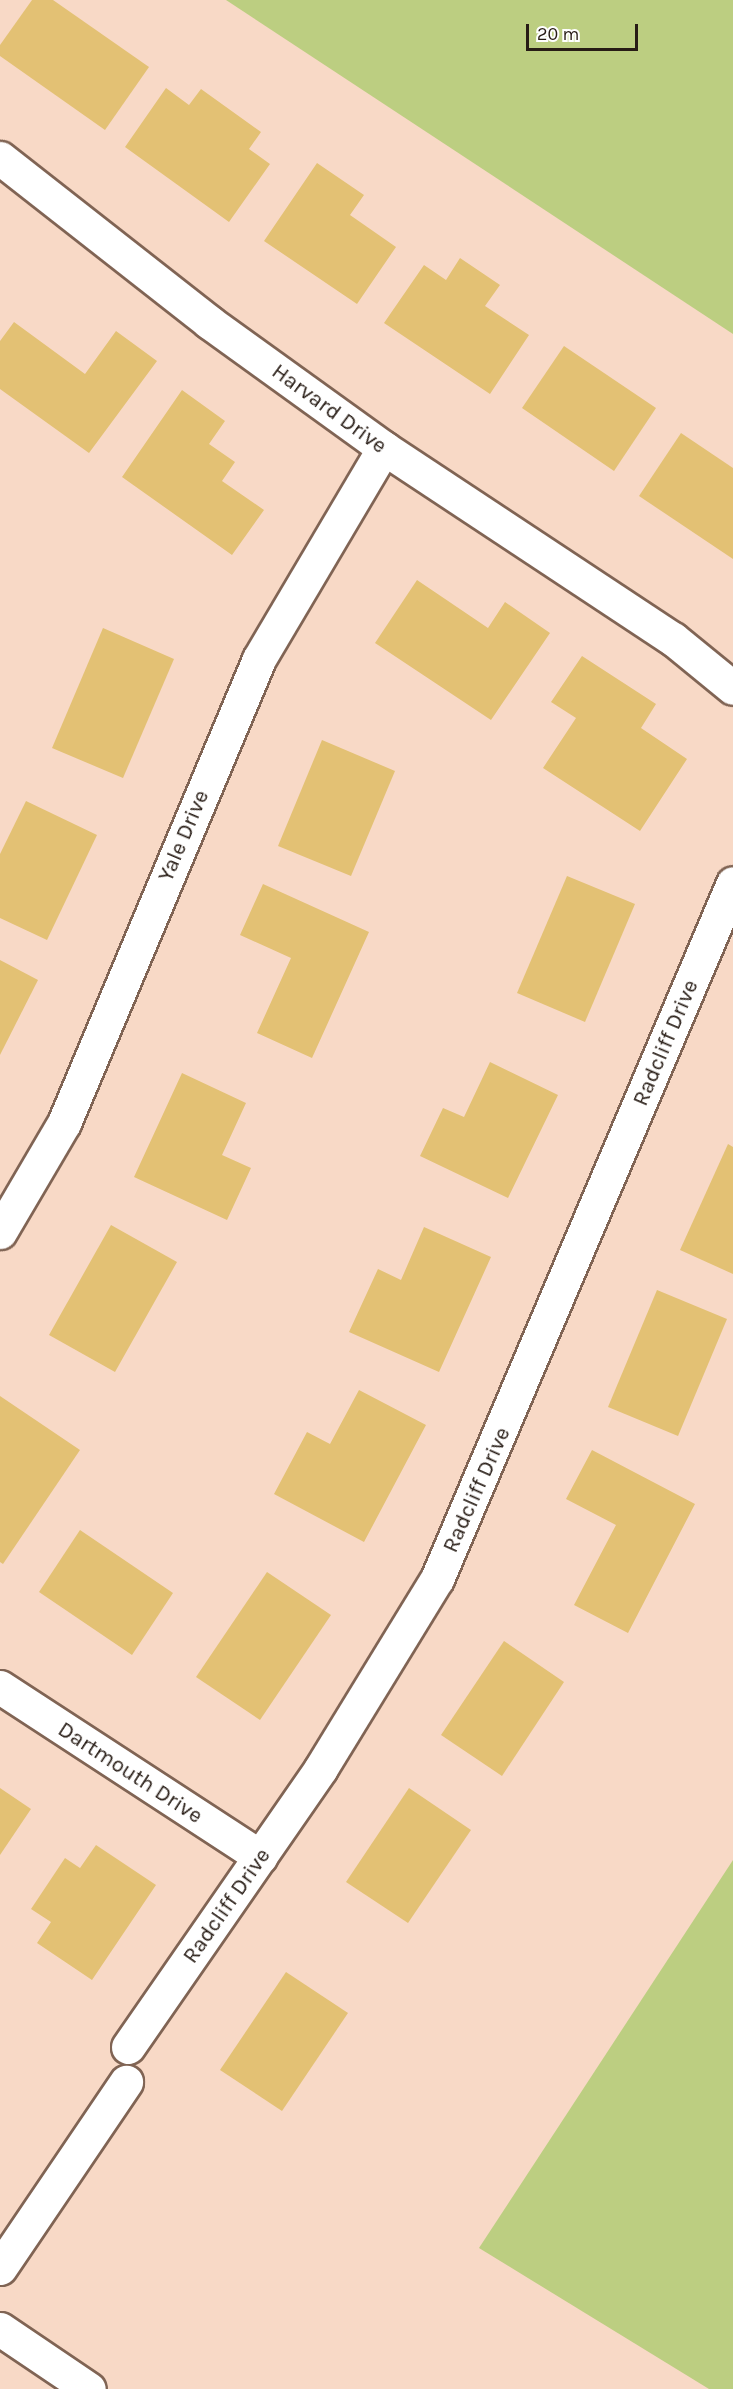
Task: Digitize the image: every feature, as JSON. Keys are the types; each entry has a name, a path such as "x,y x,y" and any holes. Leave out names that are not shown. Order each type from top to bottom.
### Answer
{"street":[{"name":"Harvard Drive","path":"0,158 209,322 384,448 673,639 733,688"},
{"name":"Yale Drive","path":"0,1232 64,1123 259,659 384,448"},
{"name":"Radcliff Drive","path":"128,2048 261,1857 437,1580 733,883"},
{"name":"Dartmouth Drive","path":"0,1687 261,1857"},
{"path":"0,2268 126,2082"},
{"path":"0,2329 89,2389"}],"green space":[{"path":"226,0 733,0 733,334"},
{"path":"733,1860 733,2389 709,2389 479,2248"}],"building":[{"path":"32,0 53,0 149,67 105,130 0,56 0,45"},
{"path":"166,88 189,105 201,89 261,132 249,149 270,164 229,222 125,147"},
{"path":"317,163 364,195 350,215 396,247 357,304 264,241"},
{"path":"460,258 500,285 485,306 529,335 490,394 384,323 424,265 446,280"},
{"path":"14,322 85,374 116,331 157,361 89,453 0,389 0,341"},
{"path":"564,346 656,408 614,471 522,408"},
{"path":"182,390 225,421 209,444 235,462 222,481 264,510 232,555 122,477"},
{"path":"681,433 733,468 733,559 639,496"},
{"path":"417,580 488,628 505,602 550,633 491,720 375,643"},
{"path":"103,628 174,659 123,778 52,748"},
{"path":"582,656 656,704 641,728 687,759 640,831 543,768 576,718 551,702"},
{"path":"322,740 395,771 351,876 278,846"},
{"path":"26,801 97,835 47,940 0,918 0,854"},
{"path":"567,876 635,904 585,1022 517,993"},
{"path":"263,884 369,932 312,1058 257,1033 291,958 240,935"},
{"path":"0,960 38,980 0,1055"},
{"path":"490,1062 558,1095 508,1198 420,1156 443,1108 464,1117"},
{"path":"182,1073 246,1103 222,1155 251,1168 227,1220 134,1177"},
{"path":"728,1144 733,1147 733,1274 680,1250"},
{"path":"111,1225 177,1262 115,1372 49,1335"},
{"path":"424,1227 491,1257 439,1372 349,1332 378,1269 401,1280"},
{"path":"657,1290 727,1319 678,1436 608,1407"},
{"path":"359,1390 426,1425 364,1542 274,1494 307,1432 330,1444"},
{"path":"0,1396 80,1450 3,1564 0,1562"},
{"path":"592,1450 695,1504 628,1633 574,1605 616,1525 566,1499"},
{"path":"80,1530 173,1593 132,1655 39,1592"},
{"path":"267,1572 331,1615 260,1720 196,1677"},
{"path":"504,1641 564,1682 502,1776 441,1735"},
{"path":"0,1788 31,1809 0,1855"},
{"path":"409,1788 471,1830 408,1923 346,1882"},
{"path":"96,1845 156,1885 92,1980 37,1943 51,1922 31,1909 65,1858 80,1868"},
{"path":"286,1972 348,2013 282,2111 220,2070"}]}
